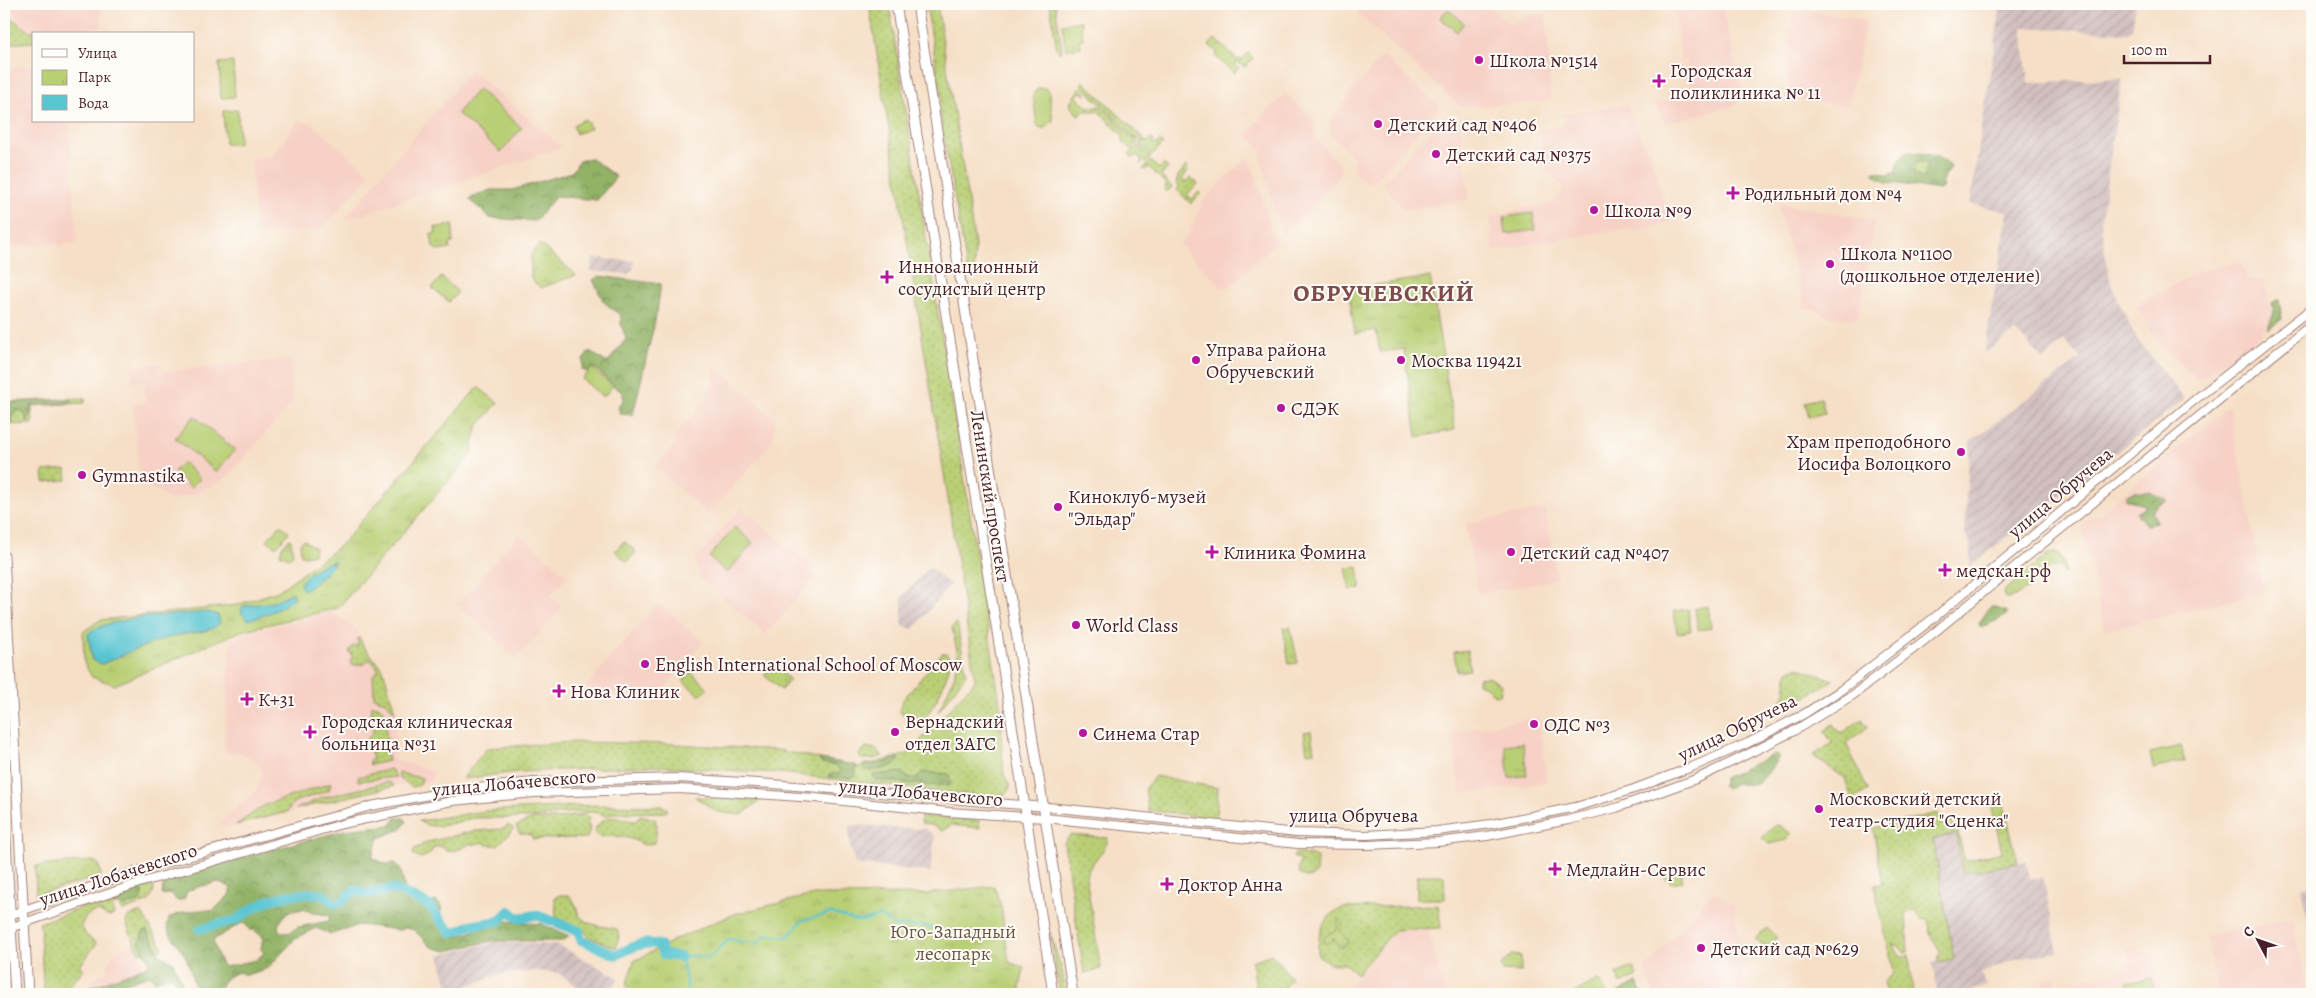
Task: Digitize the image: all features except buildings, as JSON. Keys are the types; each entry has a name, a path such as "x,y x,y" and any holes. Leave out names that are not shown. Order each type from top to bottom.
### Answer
{"main road":[{"name":"Ленинский проспект","path":"896,4 1025,805 1053,994"},
{"name":"Ленинский проспект","path":"917,4 1073,994"},
{"name":"улица Обручева","path":"1044,807 1297,833 1403,833 1491,824 1566,809 1634,789 1683,771 1748,743 1804,714 1841,690 1935,616 2197,398 2312,308"},
{"name":"улица Обручева","path":"1045,818 1298,844 1409,844 1487,836 1568,820 1616,808 1682,785 1792,732 1871,682 2312,324"},
{"path":"4,556 28,994"},
{"name":"улица Лобачевского","path":"6,916 137,871 371,806 450,791 524,783 678,778 1044,807"},
{"name":"улица Лобачевского","path":"7,929 139,883 315,831 410,809 464,799 534,793 679,789 815,798 950,812 1045,818"},
{"path":"4,807 6,916 15,994"}],"shaded area":[{"path":"4,4 100,4 102,27 29,31 16,22 14,10"},
{"name":"Школа №1514","path":"1357,4 1485,4 1509,24 1515,24 1521,18 1528,15 1546,13 1551,96 1546,102 1461,107 1358,14"},
{"path":"1673,4 1721,4 1742,90 1737,105 1665,123 1654,103 1692,96 1687,61 1681,61"},
{"path":"2001,4 2136,4 2132,29 2128,33 2022,27 2028,83 2122,78 2101,220 2107,266 2112,287 2136,338 2183,397 2183,400 1970,566 1970,542 1964,533 1970,442 2081,358 2064,340 2044,360 2016,331 1984,353 2008,212 1970,204"},
{"path":"1794,8 1866,21 1848,106 1789,98 1787,53"},
{"name":"Детский сад №406","path":"1383,56 1440,107 1371,184 1355,174 1354,158 1328,132 1332,129 1329,120"},
{"path":"32,66 32,122 69,122 77,240 73,244 4,246 4,68"},
{"path":"471,70 562,147 343,221"},
{"path":"1285,93 1314,120 1314,137 1341,166 1340,175 1308,212 1282,236 1260,155 1263,152 1246,134"},
{"path":"1626,105 1654,164 1670,222 1645,229 1616,230 1493,251 1490,216 1553,203 1565,189 1547,172 1540,129 1560,127 1566,118 1561,114"},
{"name":"Детский сад №375","path":"1446,114 1460,125 1469,199 1403,210 1383,183"},
{"path":"298,120 312,124 370,174 322,229 256,234 251,158 272,156"},
{"path":"1247,157 1250,160 1276,242 1231,286 1222,288 1179,244 1190,233 1203,201"},
{"name":"Школа №1100 (дошкольное отделение)","path":"1778,204 1875,219 1858,319 1826,316 1821,311 1805,309"},
{"path":"593,258 634,261 633,269 628,274 591,271"},
{"path":"2240,262 2247,279 2256,281 2263,279 2273,313 2257,339 2197,380 2160,344 2136,306 2198,272"},
{"path":"290,359 293,401 228,476 197,494 170,500 140,480 133,405 146,403 144,381 133,382 131,366 159,363 160,372"},
{"path":"716,367 775,419 773,441 708,515 655,467 677,442 673,438 709,397"},
{"path":"2229,406 2264,593 2104,630 2082,524 2090,517 2099,514"},
{"path":"741,507 807,563 816,576 766,635 700,578 695,560"},
{"name":"Детский сад №407","path":"1545,509 1557,579 1478,594 1465,524"},
{"path":"519,534 568,576 550,596 562,607 517,659 457,605"},
{"path":"929,567 950,584 914,629 902,626 902,597"},
{"name":"English International School of Moscow","path":"658,603 703,642 661,692 593,693 586,686"},
{"name":"Городская клиническая больница №31","path":"330,612 357,629 363,646 383,669 395,712 394,759 434,772 431,781 394,786 228,828 219,823 257,790 263,773 259,764 242,752 224,753 230,644 243,634"},
{"path":"1539,717 1547,782 1461,794 1451,733"},
{"path":"853,825 924,828 935,836 930,872 855,864 850,845 849,827"},
{"path":"1956,834 1963,873 2026,861 2030,879 2043,877 2058,952 2015,959 1981,973 1987,986 1971,991 1971,994 1938,994 1932,963 1954,958 1933,839"},
{"path":"2312,885 2312,938 2301,888"},
{"name":"Детский сад №629","path":"1713,891 1735,906 1745,989 1725,994 1654,994 1644,970"},
{"path":"2292,918 2308,994 2218,994 2206,936"},
{"path":"1428,930 1446,994 1352,994 1353,992 1348,987 1396,932"},
{"path":"133,942 143,968 90,989 89,982 107,971 109,961 116,952"},
{"path":"496,942 558,945 619,978 607,994 589,994 558,973 538,971 497,975 450,992 439,955"},
{"path":"2139,945 2142,954 2151,952 2160,994 2041,994 2046,992 2044,980 2055,977 2057,985 2123,971 2130,960 2127,948"}],"green space":[{"path":"869,4 889,4 1003,722 1001,738 1004,775 1010,786 1009,790 1003,796 997,795 997,798 780,773 653,766 518,772 462,779 487,748 572,742 676,744 778,750 859,767 908,754 975,681 949,505"},
{"path":"926,4 937,4 975,245 974,272 971,277 968,274 938,104 942,100"},
{"path":"1050,4 1055,4 1062,48 1060,53 1057,49"},
{"path":"1448,9 1464,23 1457,32 1440,18"},
{"path":"4,13 29,31 51,30 53,32 32,32 32,42 4,44"},
{"path":"1081,21 1083,39 1079,40 1081,47 1066,50 1062,24"},
{"path":"1215,39 1237,59 1241,60 1248,53 1253,58 1245,67 1237,62 1235,65 1239,68 1234,73 1215,56 1218,53 1209,45"},
{"path":"233,62 235,97 221,98 219,63"},
{"path":"1083,81 1140,135 1138,141 1081,85"},
{"path":"1080,87 1086,93 1085,96 1082,92 1076,95 1078,98 1089,107 1100,106 1138,143 1132,149 1123,142 1123,136 1098,111 1082,111 1081,115 1078,115 1071,107 1070,103"},
{"path":"1037,88 1046,88 1049,93 1053,121 1045,128 1040,128 1037,124 1033,95"},
{"path":"478,89 522,128 501,152 457,113"},
{"path":"238,110 239,144 225,144 223,111"},
{"path":"585,119 591,128 576,134 573,125"},
{"path":"1142,136 1144,141 1149,142 1150,138 1153,139 1153,143 1158,144 1160,141 1163,144 1151,156 1140,145"},
{"path":"1138,146 1151,158 1146,163 1143,160 1140,164 1142,160 1137,155 1133,158 1129,154"},
{"path":"1906,152 1936,157 1951,167 1941,183 1943,187 1940,190 1886,182 1875,175 1874,171 1887,174 1896,172 1900,159"},
{"path":"591,158 616,177 597,200 556,196 535,221 490,218 469,199 490,190 512,190 572,172 579,161"},
{"path":"1151,161 1159,169 1164,164 1168,168 1161,176 1172,187 1166,192 1164,189 1167,185 1149,167 1145,170 1143,169"},
{"path":"1916,162 1927,163 1924,179 1914,174 1915,171 1911,170 1912,166 1916,166"},
{"path":"1186,166 1188,170 1182,180 1186,183 1191,177 1198,184 1187,195 1192,199 1199,192 1200,194 1191,204 1177,190 1179,187 1176,184 1178,176"},
{"path":"1533,213 1535,230 1506,234 1504,217"},
{"path":"453,224 453,243 449,244 450,249 438,251 433,247 431,234 436,233 435,227 446,227 446,225"},
{"path":"540,244 576,275 541,288 531,279 531,254"},
{"path":"599,276 661,284 657,312 633,415 620,414 618,406 624,399 621,391 592,367 588,372 582,370 583,360 590,351 607,363 626,339 621,324 621,316 604,302 593,280"},
{"path":"441,277 458,292 449,302 432,288"},
{"path":"1430,277 1455,430 1417,437 1404,349 1380,352 1376,330 1355,334 1348,289"},
{"path":"2279,300 2282,319 2267,329 2274,313 2272,303"},
{"path":"592,368 613,386 603,397 582,379"},
{"path":"478,387 498,403 477,427 471,455 338,608 241,631 115,685 92,677 84,663 83,632 100,620 237,605 278,591 341,545"},
{"path":"85,398 85,403 32,406 33,424 5,425 4,402","holes":["59,400 73,402 34,404 31,406 30,417 24,411 17,410 12,416 11,403"]},
{"path":"1821,398 1825,413 1809,417 1805,402"},
{"path":"71,400 73,403 34,404 31,406 28,423 24,412 18,409 12,416 13,422 6,422 6,410 11,403"},
{"path":"194,416 235,450 216,472 175,438"},
{"path":"183,462 200,479 191,488 174,471"},
{"path":"66,469 67,480 44,482 43,471"},
{"path":"2135,492 2148,492 2168,500 2159,504 2152,511 2156,523 2146,525 2136,513 2147,506 2126,499 2126,495"},
{"path":"281,525 289,532 276,547 267,540"},
{"path":"735,527 753,543 727,573 709,557"},
{"path":"289,539 291,540 293,555 289,558 280,554 282,547"},
{"path":"304,540 315,548 314,554 301,555 300,543"},
{"path":"624,541 636,552 627,562 615,551"},
{"path":"2059,554 2064,564 2065,573 2063,573 2061,566 2048,569 2023,592 2005,598 2003,592 2047,555"},
{"path":"1358,567 1361,589 1350,590 1346,568"},
{"path":"1708,606 1711,628 1698,630 1695,608"},
{"path":"1991,606 2007,612 2006,616 1981,628 1979,623"},
{"path":"1688,609 1691,631 1677,633 1674,611"},
{"path":"957,622 966,674 938,712 954,677 958,655 952,628"},
{"path":"1283,627 1286,629 1290,628 1298,663 1289,664"},
{"path":"360,638 363,646 383,669 395,712 386,702 374,697 373,675 379,670 370,659 364,664 352,665 350,660 353,658 349,651 353,646 358,645 357,639"},
{"path":"1467,650 1470,670 1457,672 1454,652"},
{"path":"942,653 946,653 951,660 944,684 937,699 924,719 909,719 899,711 902,701"},
{"path":"773,665 790,680 781,690 764,675"},
{"path":"1797,667 1833,680 1775,715 1785,693 1788,671"},
{"path":"691,672 708,688 700,696 683,681"},
{"path":"1488,677 1502,685 1500,695 1494,695 1486,687 1478,684 1478,678"},
{"path":"372,705 378,706 385,712 388,761 370,765 369,760 373,759 370,748 366,747 363,743 373,733 373,726 371,725"},
{"path":"1862,719 1868,727 1846,743 1868,790 1852,800 1845,778 1813,756 1832,743 1824,731 1833,724 1838,732 1844,732"},
{"path":"1311,731 1314,752 1307,753 1304,732"},
{"path":"1523,743 1527,775 1509,778 1505,745"},
{"path":"2181,746 2185,761 2153,769 2150,753"},
{"path":"866,747 875,749 883,756 874,759 861,759 859,755"},
{"path":"1775,754 1779,757 1763,779 1752,784 1737,783 1726,789 1722,786 1724,778"},
{"path":"899,758 900,760 888,768 873,771 863,770 864,764 879,764"},
{"path":"819,759 856,765 856,776 849,778 830,777 828,774 839,774 840,770 836,765 821,763"},
{"path":"391,769 396,777 358,781 358,777"},
{"path":"901,772 909,778 917,778 922,772 949,774 951,785 936,786 875,780 873,775"},
{"path":"398,773 422,778 420,785 412,787 399,778"},
{"path":"1155,776 1218,788 1216,819 1148,810 1145,788"},
{"path":"389,782 394,786 296,809 321,798"},
{"path":"331,783 329,790 294,802 287,812 236,825 265,805"},
{"path":"695,797 757,799 759,801 742,815 718,812"},
{"path":"2003,801 2018,863 1963,873 1956,834 1933,839 1954,959 1938,962 1940,951 1930,934 1929,920 1920,919 1914,910 1906,913 1908,952 1904,952 1899,946 1892,944 1901,956 1909,955 1913,994 1887,994 1884,982 1894,972 1874,885 1883,884 1873,828 1938,813 1940,824 1955,820 1965,861 2002,852 1991,803"},
{"path":"595,805 662,806 668,809 666,812 614,813 606,816 598,813 578,812 526,818 475,818 439,826 432,826 419,821 485,811"},
{"path":"584,814 590,818 587,822 590,829 587,838 533,839 531,835 519,833 516,826 533,819 557,819"},
{"path":"640,815 655,819 657,825 655,843 644,845 623,837 599,837 595,832 600,823 609,818 636,821"},
{"path":"921,816 979,821 980,828 951,825 942,831 934,826 921,823"},
{"path":"396,818 404,818 407,821 401,829 379,838 372,858 386,864 394,863 400,867 407,898 421,905 436,901 442,907 437,924 456,937 505,921 541,924 569,936 563,941 492,941 446,951 431,947 414,930 406,928 399,930 361,925 331,934 316,928 295,939 268,968 246,975 239,972 231,975 223,983 218,994 197,994 186,957 169,932 167,924 170,917 196,910 213,911 229,895 231,887 216,882 191,890 187,892 184,899 177,901 171,893 162,895 163,886 176,878 259,853 345,830 391,825","holes":["303,909 313,913 330,915 329,921 298,927 289,933 279,931 278,925 287,912","242,923 247,925 249,930 254,930 263,937 261,949 264,953 256,960 225,967 221,963 213,942 216,938"]},
{"path":"508,825 513,830 498,845 487,845 483,842 472,845 470,843 459,850 445,850 441,846 434,847 430,854 421,858 413,854 414,849 422,846 423,843 474,831 503,829"},
{"path":"1779,825 1790,833 1787,840 1769,844 1762,838 1773,827"},
{"path":"1070,835 1108,838 1107,843 1091,865 1086,877 1101,969 1084,973 1064,843"},
{"path":"1296,853 1317,857 1316,874 1309,878 1298,874 1300,860 1293,857"},
{"path":"93,861 99,864 101,876 36,895 35,866"},
{"path":"1682,866 1682,881 1671,883 1660,873"},
{"path":"1417,875 1444,875 1445,899 1417,899"},
{"path":"149,883 153,884 154,892 149,901 123,911 118,904 112,906 114,915 109,917 98,911 86,917 81,926 86,935 97,943 80,966 84,969 62,994 44,994 40,934 42,932 39,923"},
{"name":"Юго-Западный лесопарк","path":"994,886 1001,906 1009,962 1024,968 1019,994 643,994 626,986 634,961 678,938 734,914 813,895 925,894"},
{"path":"138,888 144,893 140,901 123,907 119,903 115,904 113,899"},
{"path":"569,895 574,901 581,917 589,923 617,929 619,937 616,948 589,937 583,929 556,917 555,897"},
{"path":"1438,905 1441,928 1395,930 1357,974 1345,964 1330,964 1318,955 1320,933 1326,920 1344,908"},
{"path":"141,912 163,948 158,951 153,939 139,942 144,952 139,953 126,923 128,917"},
{"path":"1338,920 1341,920 1343,925 1340,931 1349,942 1341,948 1334,939 1326,944 1323,939 1329,933 1335,932 1338,928"},
{"path":"1767,928 1777,938 1766,949 1755,939"},
{"path":"147,930 159,954 173,962 182,982 184,992 171,975 155,981 149,975 106,990 107,994 73,994 148,966 149,961 139,942 143,932"},
{"path":"1050,933 1062,970 1066,994 1060,994"},
{"path":"1272,954 1291,978 1284,987 1290,994 1257,994 1252,961"},
{"path":"1511,955 1521,956 1521,972 1503,971 1501,966"},
{"path":"1633,967 1637,976 1621,984 1616,974"},
{"path":"2151,978 2154,994 2129,994 2127,983"},
{"path":"1597,980 1601,982 1607,994 1572,994"},
{"path":"1637,982 1642,994 1615,994"}],"water":[{"path":"335,561 321,578 303,590 300,584 310,572"},
{"path":"291,593 294,594 294,598 273,612 248,620 242,614 241,609 244,606 273,602"},
{"path":"208,612 218,615 220,623 212,629 160,641 102,664 92,660 88,634 96,628 144,617"}],"waterway":[{"path":"200,929 236,920 270,900 290,895 313,893 324,895 335,904 342,902 353,891 366,894 393,889 430,906 452,933 469,926 499,921 509,911 518,918 536,915 579,931 581,940 616,955 648,943 659,945 664,955 681,957"},
{"path":"687,994 688,990 681,957 696,955 709,958 729,939 757,944 765,935 789,937 801,921 831,913 856,921 864,921 880,916 894,926 926,926 965,937 987,931"}],"place":[{"name":"Школа №1514","path":"1479,60"},
{"name":"Городская поликлиника № 11","path":"1659,81"},
{"name":"Детский сад №406","path":"1378,124"},
{"name":"Детский сад №375","path":"1436,154"},
{"name":"Родильный дом №4","path":"1733,193"},
{"name":"Школа №9","path":"1594,210"},
{"name":"Школа №1100 (дошкольное отделение)","path":"1830,264"},
{"name":"Инновационный сосудистый центр","path":"887,277"},
{"name":"Управа района Обручевский","path":"1196,360"},
{"name":"Москва 119421","path":"1401,360"},
{"name":"СДЭК","path":"1281,408"},
{"name":"Храм преподобного Иосифа Волоцкого","path":"1961,452"},
{"name":"Gymnastika","path":"82,475"},
{"name":"Киноклуб-музей \"Эльдар\"","path":"1058,507"},
{"name":"Клиника Фомина","path":"1212,552"},
{"name":"Детский сад №407","path":"1511,552"},
{"name":"медскан.рф","path":"1945,570"},
{"name":"World Class","path":"1076,625"},
{"name":"English International School of Moscow","path":"645,664"},
{"name":"Нова Клиник","path":"559,691"},
{"name":"К+31","path":"247,699"},
{"name":"ОДС №3","path":"1534,724"},
{"name":"Городская клиническая больница №31","path":"310,732"},
{"name":"Вернадский отдел ЗАГС","path":"895,732"},
{"name":"Синема Стар","path":"1083,733"},
{"name":"Московский детский театр-студия \"Сценка\"","path":"1819,809"},
{"name":"Медлайн-Сервис","path":"1555,869"},
{"name":"Доктор Анна","path":"1167,884"},
{"name":"Детский сад №629","path":"1701,948"}],"district":[{"name":"ОБРУЧЕВСКИЙ","path":"1384,293"}]}
